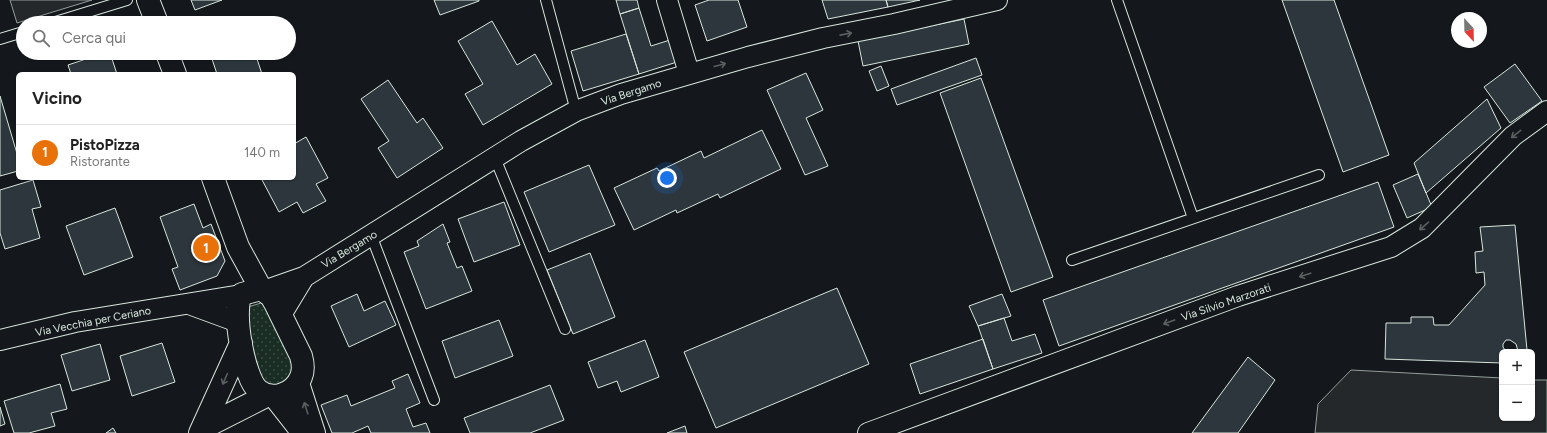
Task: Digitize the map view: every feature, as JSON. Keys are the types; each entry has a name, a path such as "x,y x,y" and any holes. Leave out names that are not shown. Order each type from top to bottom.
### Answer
{"street":[{"path":"148,0 154,16"},
{"path":"667,0 689,73"},
{"name":"Via Bergamo","path":"252,292 304,277 495,158 576,111 621,94 689,73 823,38 902,23 997,0"},
{"path":"170,60 174,72"},
{"name":"Via Silvio Marzorati","path":"868,433 1238,296 1391,246 1422,228 1512,136 1547,111"},
{"path":"214,180 238,247 252,292"},
{"name":"Via Bergamo","path":"281,315 304,277"},
{"path":"202,430 270,396 287,392 298,383 302,372 301,356 271,296 252,292"},
{"path":"252,292 238,308 241,344 247,373 251,383 257,390 270,396 302,433"},
{"name":"Via Vecchia per Ceriano","path":"0,340 75,322 252,292"},
{"name":"Via Vecchia per Ceriano","path":"187,304 238,322"},
{"path":"202,430 241,344"},
{"path":"298,383 314,433"}],"lane":[{"path":"75,16 127,0"},
{"path":"546,0 576,111"},
{"path":"1117,0 1193,218"},
{"path":"0,39 16,34"},
{"path":"495,158 564,329"},
{"path":"1072,260 1319,175"},
{"path":"372,235 434,400"}],"green space":[{"path":"261,303 268,306 295,365 288,381 272,388 258,382 244,310 248,307"}],"shaded area":[{"path":"10,0 92,0 40,16 16,16 16,20"},
{"path":"1351,370 1499,378 1499,421 1535,421 1535,380 1547,380 1547,433 1315,433 1318,404"}],"building":[{"path":"191,0 222,0 195,10"},
{"path":"434,0 479,0 479,1 440,15"},
{"path":"616,0 637,0 639,8 620,14"},
{"path":"709,0 738,0 747,27 707,41 695,5"},
{"path":"822,0 886,0 888,7 828,19"},
{"path":"886,0 920,0 888,7"},
{"path":"1282,0 1334,0 1389,155 1343,172"},
{"path":"639,8 651,46 670,40 677,62 639,74 620,14"},
{"path":"964,19 969,44 863,66 858,41"},
{"path":"492,21 517,65 535,54 552,84 483,125 465,94 483,84 458,41"},
{"path":"626,34 639,74 583,91 571,51"},
{"path":"976,58 982,75 897,105 891,89"},
{"path":"83,60 112,60 116,72 70,72 68,65"},
{"path":"212,60 257,60 261,72 216,72"},
{"path":"1515,64 1542,101 1510,123 1484,87"},
{"path":"881,66 889,86 877,91 869,71"},
{"path":"806,73 823,110 806,118 828,166 805,175 767,90"},
{"path":"981,78 1053,277 1011,292 940,93"},
{"path":"388,80 417,123 423,118 443,148 397,178 378,148 389,141 361,99"},
{"path":"0,96 16,150 16,172 0,176"},
{"path":"1487,99 1501,128 1426,193 1414,163"},
{"path":"762,130 781,169 720,198 718,194 677,213 676,210 634,230 614,188 657,168 659,171 701,151 704,158"},
{"path":"306,137 328,178 316,184 326,201 303,213 297,202 279,212 262,180 296,180 296,143"},
{"path":"589,165 615,225 549,252 524,192"},
{"path":"1418,174 1432,207 1407,218 1393,185"},
{"path":"33,180 41,207 32,209 40,238 5,249 0,233 0,190"},
{"path":"1378,182 1394,227 1059,346 1043,300"},
{"path":"504,202 520,245 474,262 458,219"},
{"path":"194,204 203,228 211,224 225,261 217,276 180,290 172,269 178,267 160,217"},
{"path":"115,208 133,257 84,275 66,226"},
{"path":"443,224 450,242 447,243 457,268 462,266 472,291 426,309 404,252 419,246 417,241"},
{"path":"1515,225 1527,349 1517,349 1516,344 1510,340 1506,340 1503,344 1504,349 1499,349 1499,363 1385,359 1386,323 1411,323 1411,317 1433,317 1434,325 1449,325 1485,285 1484,272 1476,273 1475,252 1483,251 1480,227"},
{"path":"590,253 615,317 573,334 547,270"},
{"path":"837,288 869,364 716,428 684,352"},
{"path":"357,294 364,311 385,301 396,325 349,347 331,306"},
{"path":"1002,294 1011,316 978,326 969,306"},
{"path":"1004,318 1012,341 1035,334 1042,353 993,369 978,326"},
{"path":"499,320 513,356 455,378 442,341"},
{"path":"983,339 993,369 920,394 910,364"},
{"path":"645,340 659,377 621,392 617,381 598,388 588,362"},
{"path":"162,343 175,382 132,396 120,356"},
{"path":"100,344 110,380 72,391 61,355"},
{"path":"1248,357 1275,380 1238,433 1192,433"},
{"path":"408,374 420,403 406,409 413,427 426,423 430,433 371,433 368,426 352,433 332,433 321,405 347,395 351,406 395,388 392,381"},
{"path":"60,384 67,409 51,413 55,426 29,433 14,433 4,401"},
{"path":"550,385 564,420 530,433 470,433 464,418"},
{"path":"0,407 5,424 0,426"},
{"path":"685,426 687,433 667,433"},
{"path":"113,428 116,433 106,433"}],"place":[{"name":"PistoPizza","path":"206,248"}]}
